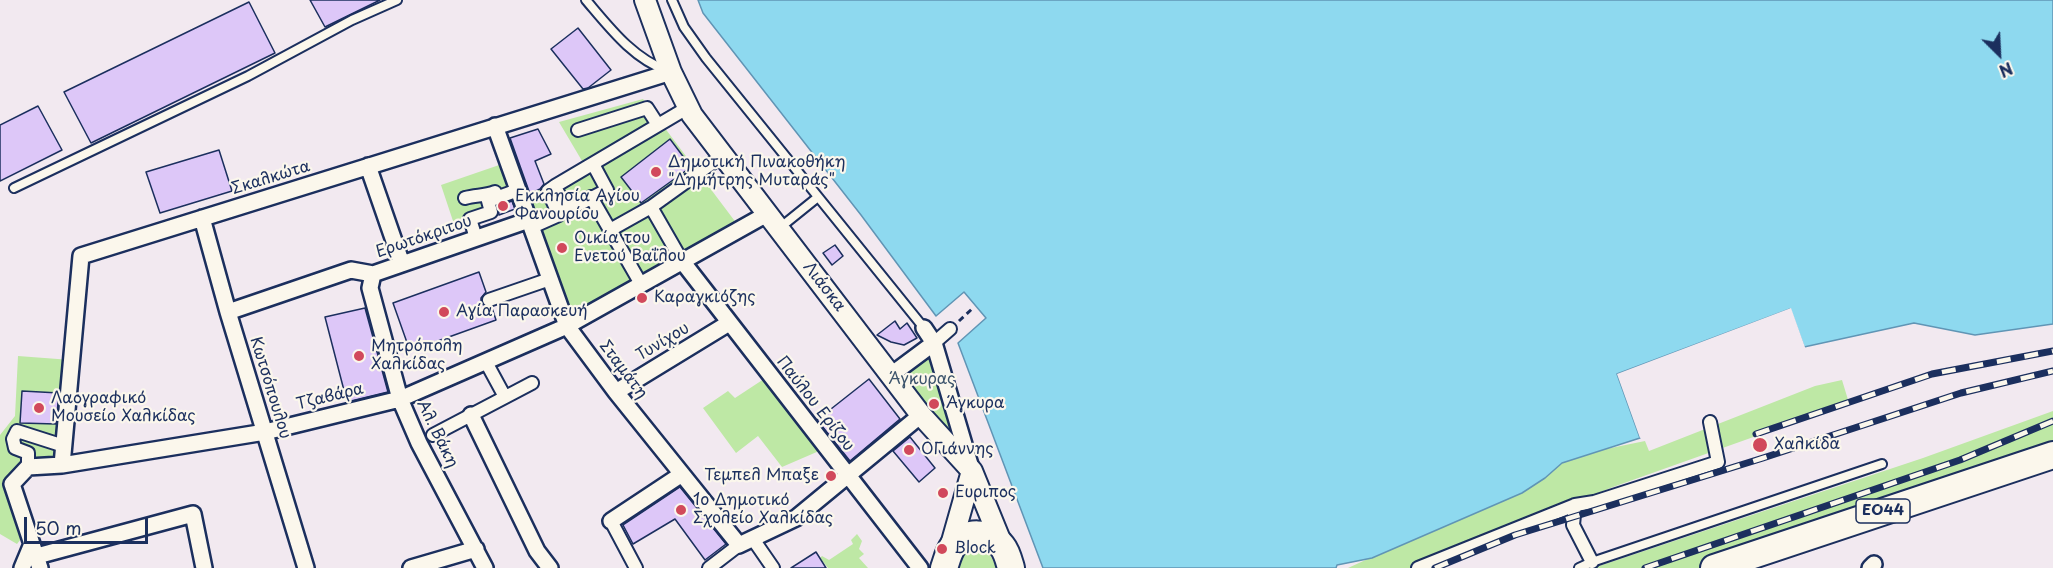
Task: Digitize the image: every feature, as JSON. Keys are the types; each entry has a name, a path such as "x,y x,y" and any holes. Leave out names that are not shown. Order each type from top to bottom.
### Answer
{"main road":[{"name":"ΕΟ44","path":"1714,568 2053,455"},
{"path":"946,561 953,545 962,538 977,534 992,538 1000,544 1008,560"}],"street":[{"name":"Λιάσκα","path":"645,0 671,72 687,108 777,222 921,415 972,471 1008,560"},
{"name":"Σκαλκώτα","path":"62,465 81,256 671,72"},
{"path":"578,130 647,108 658,125"},
{"path":"530,224 559,214 548,191 687,108"},
{"name":"Σταμάτη","path":"495,126 567,326 616,392 682,474 746,542"},
{"path":"610,230 651,207 723,156"},
{"path":"555,186 566,211 607,190 592,164"},
{"path":"368,166 402,264"},
{"path":"476,238 465,200 478,194 486,196 517,187"},
{"path":"470,219 491,212 488,201 517,187"},
{"path":"591,197 641,284"},
{"path":"651,207 682,261"},
{"name":"Κωτσόπουλου","path":"202,218 228,312 306,568"},
{"name":"Τζαβάρα","path":"28,467 62,465 265,432 400,399 567,326 682,261 777,222"},
{"name":"Ερωτόκριτου","path":"228,312 351,270 373,274 476,238 530,224"},
{"name":"Παύλου Ερίζου","path":"682,261 920,568"},
{"name":"Αλ. Βάκη","path":"373,274 370,288 400,399 419,443 485,568"},
{"path":"489,300 550,279"},
{"name":"Τυνίχου","path":"616,392 729,322"},
{"path":"924,328 934,343 972,471 946,561"},
{"path":"891,375 950,329"},
{"path":"486,362 505,397"},
{"path":"433,435 532,383"},
{"path":"471,415 537,551 550,568"},
{"path":"709,568 746,542 796,518 921,415"},
{"path":"1418,568 1575,505 1594,502 1718,462 1710,422"},
{"path":"36,556 12,484 28,467 28,453 15,448 13,439 17,431 64,446"},
{"path":"636,568 611,521 682,474"},
{"path":"1575,505 1573,525 1592,562"},
{"path":"22,568 36,556 193,514 204,568"},
{"path":"746,542 773,568"},
{"path":"411,568 476,549"}],"lane":[{"path":"14,188 248,76 352,20 397,0"},
{"path":"586,0 614,33 651,65 671,72"},
{"path":"672,0 684,27 706,58 924,328"},
{"path":"777,222 818,197"},
{"path":"1579,568 1882,464"}],"green space":[{"path":"643,99 737,224 571,314 525,198 585,166 559,122"},
{"path":"505,163 515,193 490,202 494,217 456,230 441,185"},
{"name":"Άγκυρας","path":"934,343 961,432 942,439 891,375"},
{"path":"18,356 71,360 62,465 28,467 12,484 28,530 17,544 0,534 0,435 15,416"},
{"path":"770,375 826,448 782,467 758,436 736,453 703,408 728,391 735,398"},
{"path":"1842,380 1849,403 1613,487 1417,566 1418,568 1348,568 1545,478 1562,463 1601,450 1645,441 1649,451 1815,386"},
{"path":"2053,411 2053,455 1714,568 1593,568 1923,458"},
{"path":"857,534 862,541 859,549 864,554 859,558 868,568 828,568 820,558 822,556 829,560 853,544 851,540"},
{"path":"974,546 988,553 996,568 951,568 958,552"}],"water":[{"path":"698,0 2053,0 2053,324 1975,335 1914,323 1804,347 1790,309 1617,374 1640,438 1562,463 1522,493 1372,558 1337,565 1336,568 1043,568 958,343 986,318 964,292 936,316 861,215 703,13"}],"pier":[{"path":"1791,308 1806,350 1802,348 1789,312 1620,376 1643,437 1640,438 1617,374"}],"building":[{"path":"310,0 380,0 325,27"},
{"path":"249,2 275,53 91,143 64,92"},
{"path":"578,28 611,70 588,88 583,89 551,49"},
{"path":"38,106 62,150 0,181 0,125"},
{"path":"538,129 551,154 535,161 544,184 530,194 510,138"},
{"name":"Δημοτική Πινακοθήκη \"Δημήτρης Μυταράς\"","path":"670,139 691,167 641,203 621,177"},
{"path":"219,150 232,191 160,213 146,172"},
{"path":"512,201 515,209 499,215 498,206"},
{"path":"835,245 843,256 832,265 823,253"},
{"name":"Αγία Παρασκευή","path":"479,272 486,292 481,298 481,303 487,308 492,308 496,320 410,351 393,303"},
{"name":"Μητρόπολη Χαλκίδας","path":"365,308 388,392 347,402 325,317"},
{"path":"895,321 900,329 907,323 917,338 904,345 877,335"},
{"path":"869,379 900,419 850,461 817,420"},
{"name":"Λαογραφικό Μουσείο Χαλκίδας","path":"22,391 59,393 56,424 20,423"},
{"path":"910,437 935,468 919,482 893,451"},
{"path":"680,487 726,544 705,560 675,519 633,544 623,525"},
{"path":"816,552 826,568 791,568"}],"railway":[{"path":"1756,434 1932,374 2053,351"},
{"path":"1435,568 1515,535 1763,458 1961,393 2053,371"},
{"path":"1645,568 1960,460 2053,421"}],"place":[{"name":"Δημοτική Πινακοθήκη \"Δημήτρης Μυταράς\"","path":"656,172"},
{"name":"Εκκλησία Αγίου Φανουρίου","path":"503,206"},
{"name":"Οικία του Ενετού Βαΐλου","path":"562,248"},
{"name":"Καραγκιόζης","path":"642,298"},
{"name":"Αγία Παρασκευή","path":"444,312"},
{"name":"Μητρόπολη Χαλκίδας","path":"359,356"},
{"name":"Άγκυρα","path":"934,404"},
{"name":"Λαογραφικό Μουσείο Χαλκίδας","path":"39,408"},
{"name":"Χαλκίδα","path":"1760,445"},
{"name":"ΟΓιάννης","path":"909,450"},
{"name":"Τεμπελ Μπαξε","path":"831,476"},
{"name":"Ευριπος","path":"943,493"},
{"name":"1ο Δημοτικό Σχολείο Χαλκίδας","path":"681,510"},
{"name":"Block","path":"942,549"}]}
